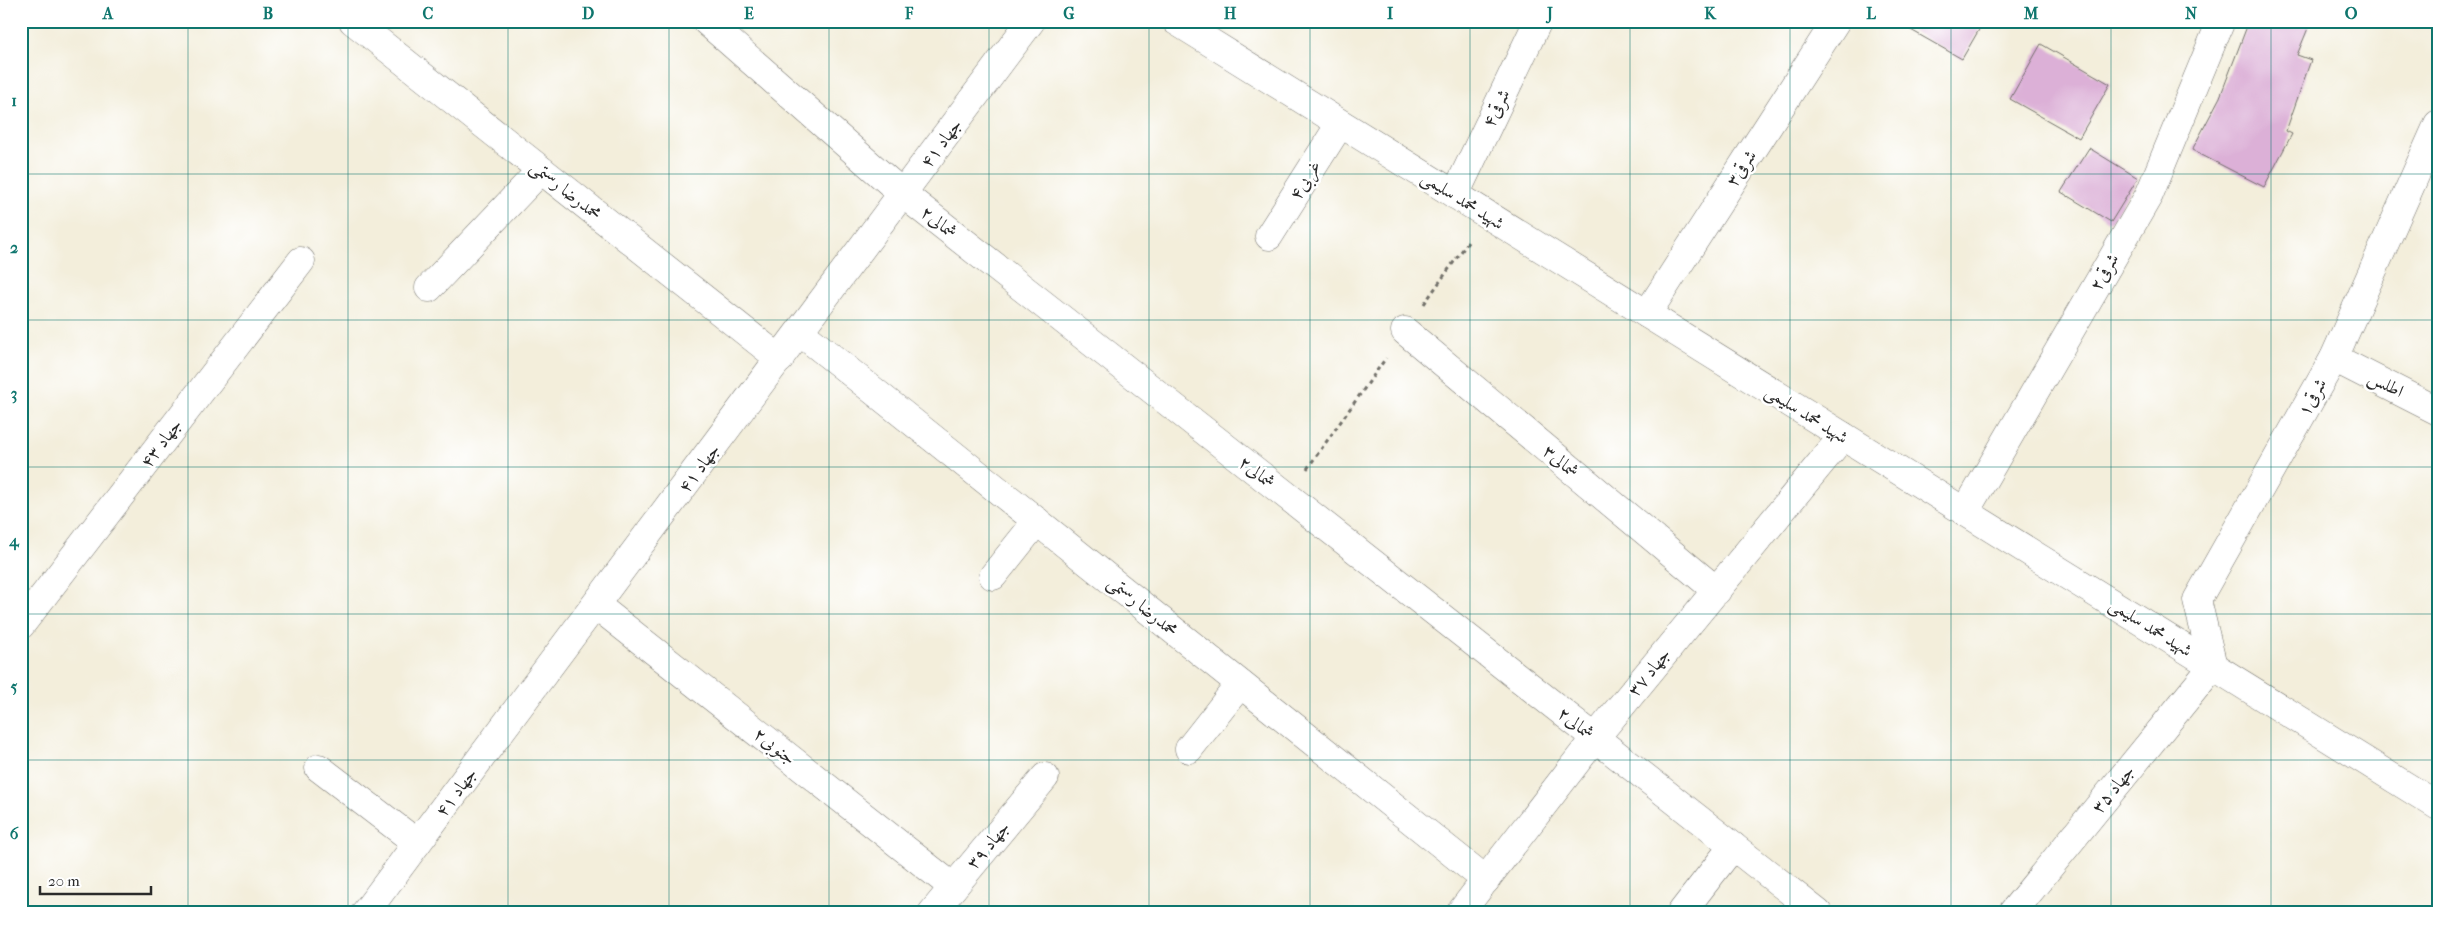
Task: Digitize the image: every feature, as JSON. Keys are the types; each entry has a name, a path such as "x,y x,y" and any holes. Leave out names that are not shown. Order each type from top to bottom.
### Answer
{"street":[{"name":"محمدرضا رستمی","path":"353,21 780,359"},
{"name":"شمالی۲","path":"706,21 903,194 1818,913"},
{"name":"جهاد ۴۱","path":"377,908 418,843 1031,21"},
{"name":"شهید محمد سلیمی","path":"1176,21 1217,33 1340,124 2438,806"},
{"name":"شرقی۴","path":"1455,195 1538,21"},
{"name":"شرقی۳","path":"1647,314 1836,21"},
{"name":"شرقی۲","path":"1965,512 2149,195 2221,21"},
{"name":"غربی۴","path":"1269,236 1340,124"},
{"name":"شرقی۱","path":"2213,666 2197,600 2334,358 2438,124"},
{"path":"429,288 541,170"},
{"name":"جهاد ۴۳","path":"21,625 301,261"},
{"name":"شمالی۳","path":"1405,331 1717,591"},
{"name":"محمدرضا رستمی","path":"800,332 1486,880"},
{"name":"اطلس","path":"2334,358 2438,411"},
{"name":"جهاد ۳۷","path":"1460,913 1595,738 1843,436"},
{"path":"992,576 1037,521"},
{"name":"جنوبی۲","path":"596,605 953,887"},
{"name":"جهاد ۳۵","path":"2012,913 2213,666"},
{"path":"1189,749 1240,684"},
{"path":"319,768 418,843"},
{"name":"جهاد ۳۹","path":"932,913 1045,777"},
{"path":"1682,913 1733,846"}],"building":[{"path":"1895,21 1984,21 1962,59"},
{"path":"2249,21 2311,21 2297,55 2311,60 2286,131 2292,134 2264,187 2192,150 2220,97"},
{"path":"2041,44 2110,84 2079,138 2010,99"},
{"path":"2089,148 2138,178 2111,222 2061,192"}]}
